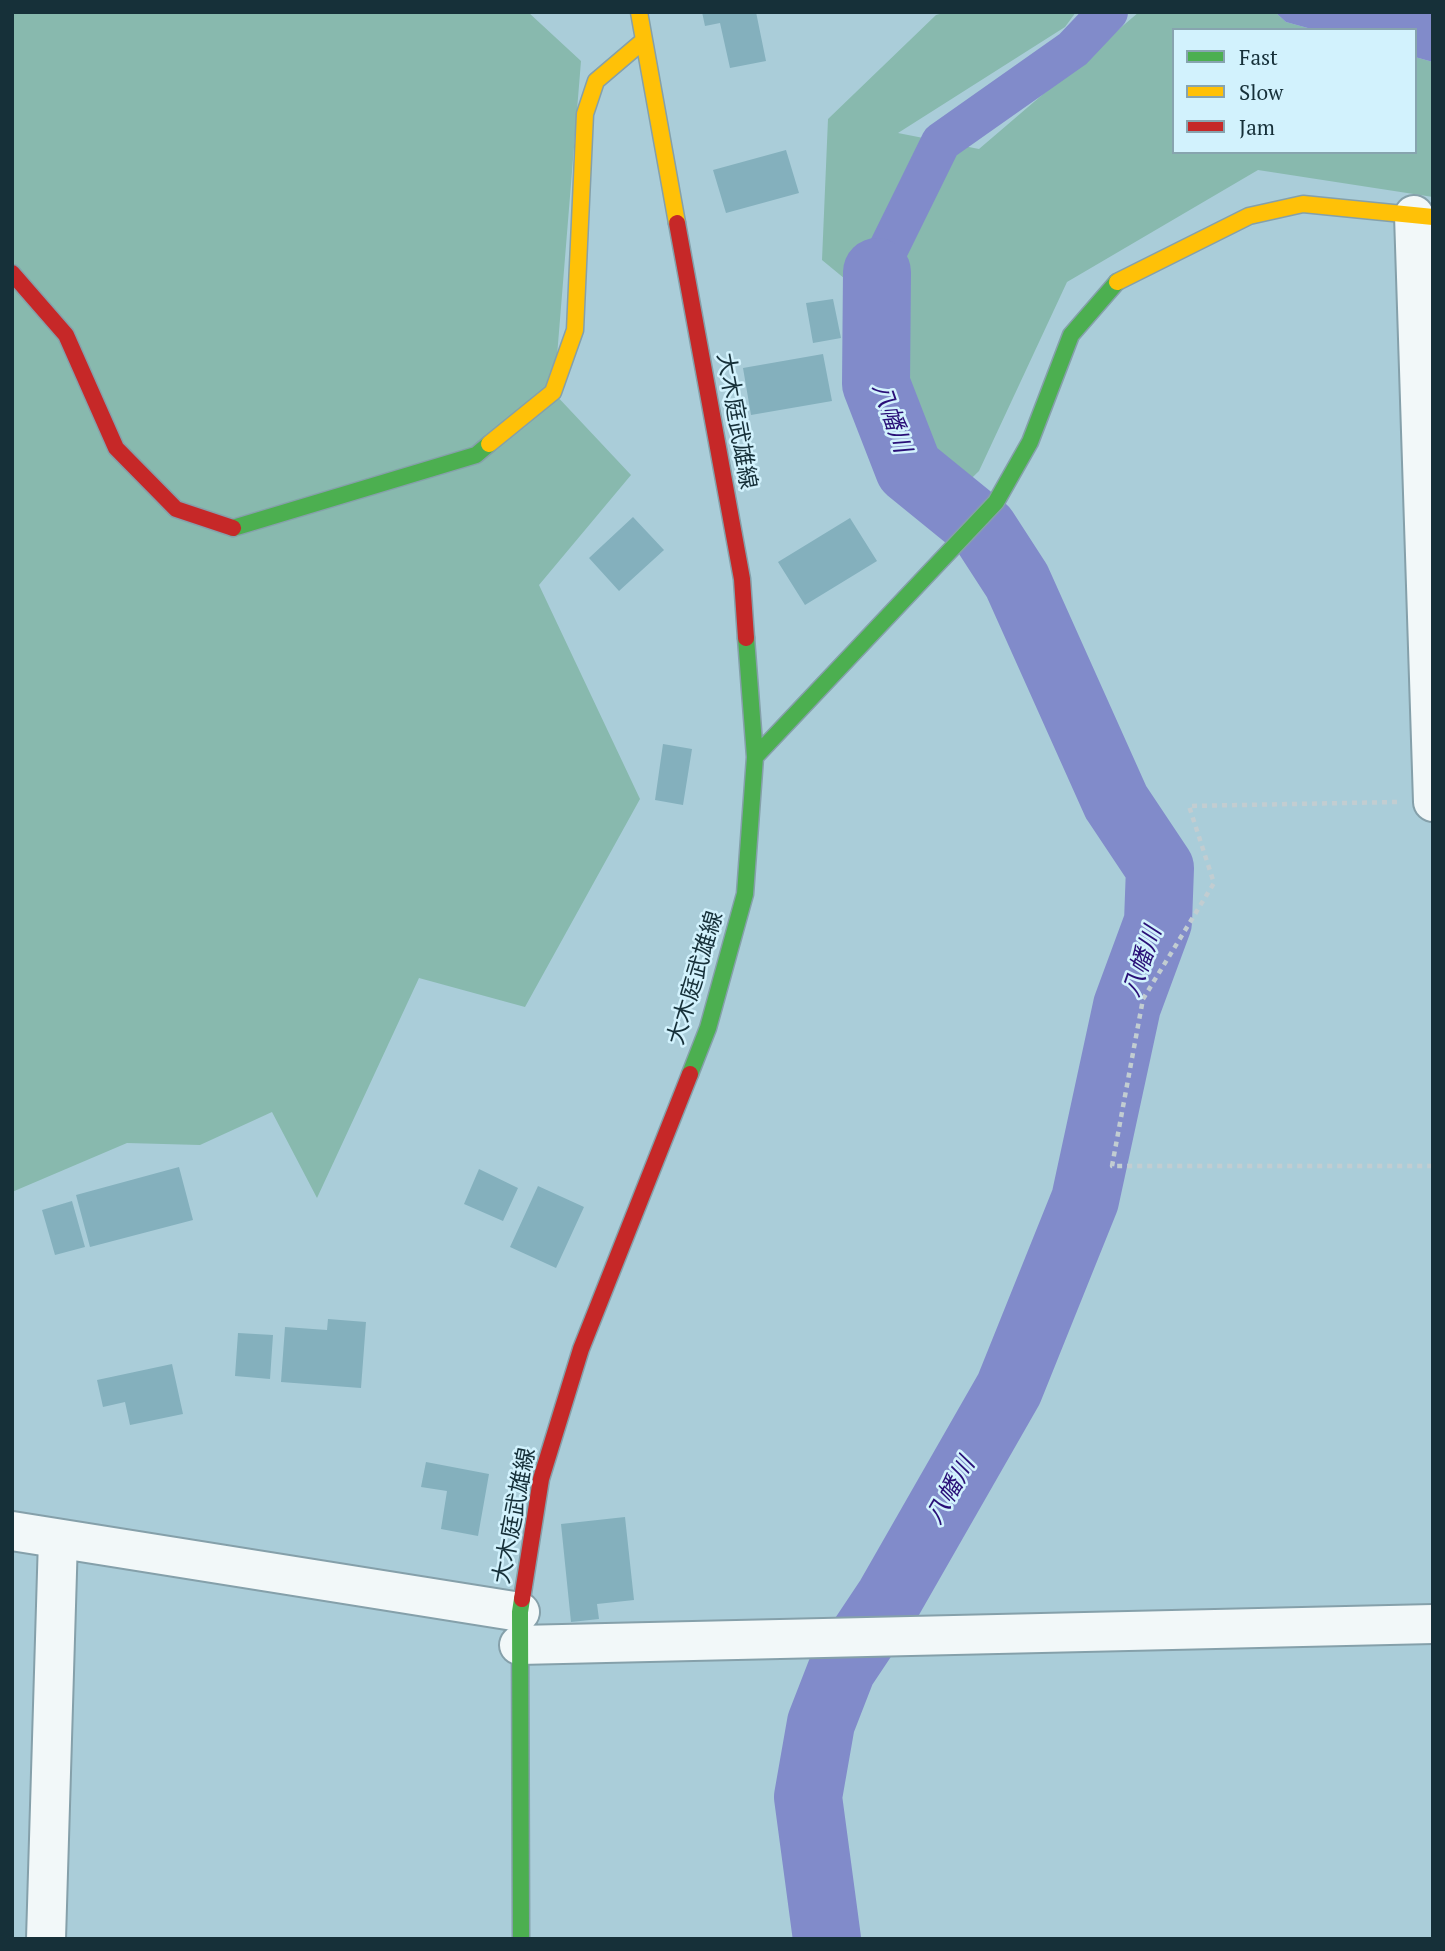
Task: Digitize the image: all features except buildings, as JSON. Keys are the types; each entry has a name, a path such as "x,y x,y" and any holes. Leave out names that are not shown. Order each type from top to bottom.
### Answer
{"street":[{"name":"大木庭武雄線","path":"521,1939 520,1629 541,1479 581,1349 712,1015 744,894 755,757 742,579 639,12"},
{"path":"12,273 66,335 116,447 176,509 231,529 476,455 552,392 575,330 585,114 596,81 643,41"},
{"path":"755,757 996,502 1030,442 1071,335 1117,281 1249,216 1303,204 1423,216 1433,802"},
{"path":"12,1531 520,1629 834,1637 1433,1624"},
{"path":"46,1939 58,1539"}],"path":[{"path":"1433,802 1189,806 1214,884 1143,999 1112,1166 1433,1166"}],"green space":[{"path":"12,12 528,12 581,61 554,393 631,475 539,585 640,799 525,1007 419,978 317,1198 272,1112 200,1145 127,1143 12,1192"},
{"path":"947,12 1076,12 1065,27 898,133 979,149 1139,12 1275,12 1286,22 1308,28 1172,28 1172,154 1417,154 1417,58 1433,62 1433,197 1258,170 1067,282 979,471 926,523 882,487 856,288 822,260 828,119 936,15"}],"water":[{"path":"1275,12 1433,12 1433,62 1417,58 1417,28 1308,28 1286,22"}],"waterway":[{"name":"八幡川","path":"877,272 941,142 1073,49 1108,12"},
{"name":"八幡川","path":"827,1939 808,1797 821,1723 842,1669 890,1597 1009,1389 1085,1200 1127,1006 1158,922 1160,868 1116,802 1017,581 984,530 909,469 876,384 877,272"}],"traffic: fast":[{"path":"755,757 996,502 1030,442 1071,335 1117,282"},
{"path":"233,528 476,455 489,444"},
{"path":"690,1074 708,1028 745,894 755,757 746,638"},
{"path":"521,1939 522,1599"}],"traffic: slow":[{"path":"639,12 677,223"},
{"path":"489,444 553,392 575,330 585,114 596,81 643,41"},
{"path":"1117,282 1249,216 1303,204 1433,217"}],"traffic: jam":[{"path":"677,223 742,579 746,638"},
{"path":"12,273 66,335 116,448 176,509 233,528"},
{"path":"522,1599 541,1479 581,1349 690,1074"}]}
